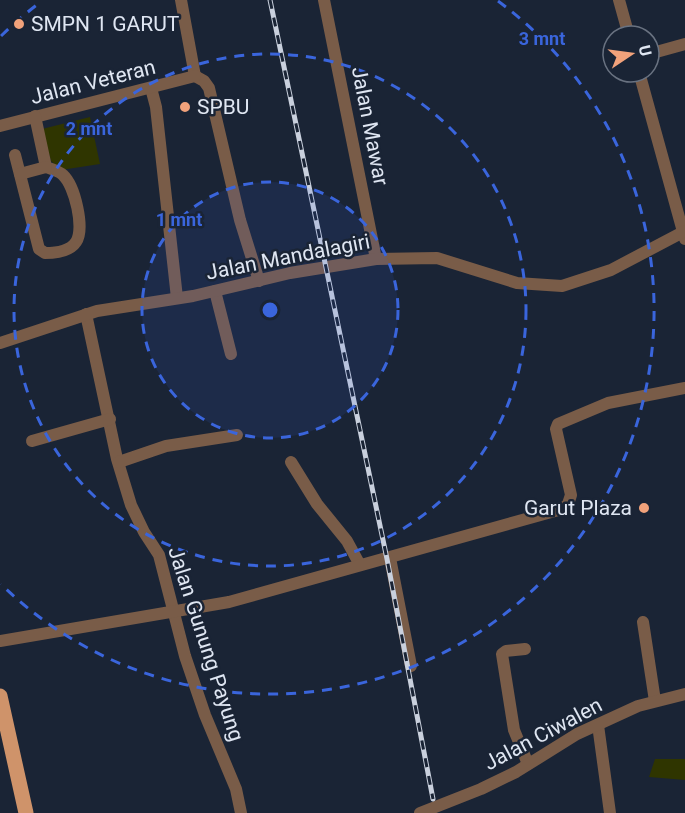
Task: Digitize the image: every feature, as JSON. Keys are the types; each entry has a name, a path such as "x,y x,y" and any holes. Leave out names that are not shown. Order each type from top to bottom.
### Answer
{"main road":[{"path":"0,696 26,813"}],"street":[{"path":"181,0 195,76 204,81 208,88 240,220 259,280"},
{"name":"Jalan Mawar","path":"324,0 376,259"},
{"path":"619,0 626,24"},
{"path":"661,51 685,44"},
{"name":"Jalan Veteran","path":"0,126 195,76"},
{"path":"642,84 684,234"},
{"path":"151,88 156,107 177,298"},
{"path":"35,116 46,167"},
{"path":"15,155 34,238 42,252 56,253 75,243 81,229 80,220 71,185 64,176 46,167 20,174"},
{"name":"Jalan Mandalagiri","path":"0,343 86,314 376,259 437,258 517,283 562,286 611,270 684,234"},
{"path":"214,291 231,354"},
{"name":"Jalan Gunung Payung","path":"86,314 118,462 131,505 144,532 159,555 205,715 236,789 241,813"},
{"path":"0,641 230,602 562,509 568,504 571,495 556,429 558,424 608,403 685,388"},
{"path":"32,441 110,419"},
{"path":"118,462 166,446 237,435"},
{"path":"291,462 317,504 347,541 360,565"},
{"path":"395,556 411,666"},
{"path":"643,622 655,701"},
{"path":"525,649 506,651 502,654 514,730 528,764"},
{"name":"Jalan Ciwalen","path":"420,813 481,789 577,734 655,701 685,694"},
{"path":"598,725 610,813"}],"green space":[{"path":"90,117 100,164 61,170 51,161 42,129"},
{"path":"655,759 685,759 685,780 649,777"}],"railway":[{"path":"270,0 387,559 433,799"}],"place":[{"name":"SMPN 1 GARUT","path":"19,24"},
{"name":"SPBU","path":"185,107"},
{"name":"Garut Plaza","path":"644,508"}]}
